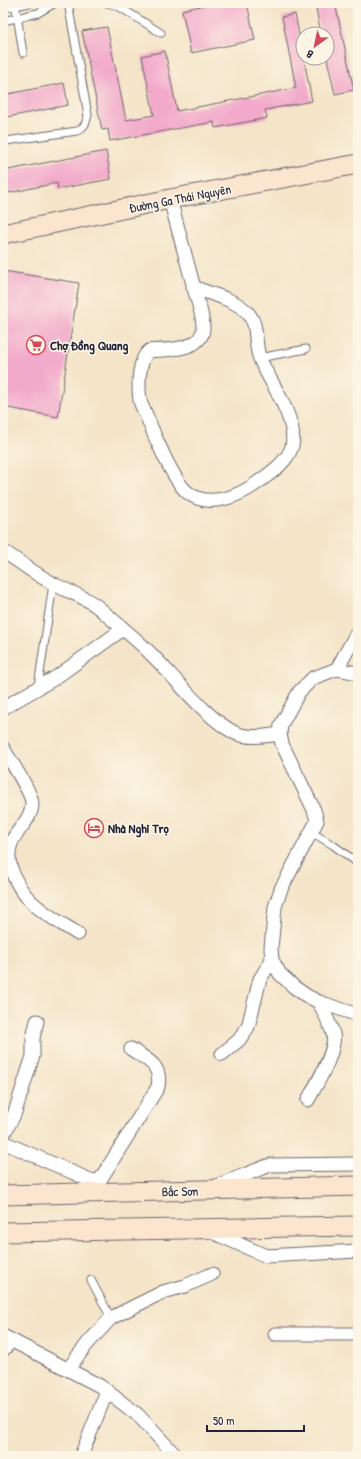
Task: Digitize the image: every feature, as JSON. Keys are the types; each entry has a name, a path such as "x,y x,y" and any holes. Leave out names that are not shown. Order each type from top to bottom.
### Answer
{"main road":[{"name":"Đường Ga Thái Nguyên","path":"3,234 170,199 358,164"},
{"name":"Bắc Sơn","path":"3,1195 358,1186"},
{"path":"3,1232 358,1226"}],"street":[{"path":"170,199 193,287 204,328 203,334 198,341 192,345 149,351 145,354 142,360 139,381 140,402 175,477 187,492 198,498 212,501 226,499 253,486 270,474 288,454 292,446 293,436 288,415 259,358 254,321 246,311 233,302 193,287"},
{"path":"3,551 53,584 88,600 124,629 152,655 204,709 225,726 244,736 262,737 280,734"},
{"path":"3,708 55,678 124,629"},
{"path":"337,669 358,631"},
{"path":"358,674 337,669 313,678 299,692 281,725 280,734 282,744 314,810 316,821 281,889 275,907 270,948 272,960 280,974 294,987 319,1002 358,1015"},
{"path":"3,748 30,794 33,804 31,813 12,842 8,853 14,879 24,895 35,906 78,934"},
{"path":"222,1054 239,1040 248,1027 260,979 272,960"},
{"path":"308,1100 328,1062 333,1043 333,1034 319,1002"},
{"path":"3,1135 14,1115 33,1056 33,1038 37,1021"},
{"path":"3,1142 90,1180 100,1180 158,1086 160,1078 159,1071 156,1066 131,1049"},
{"path":"206,1190 270,1165 358,1164"},
{"path":"205,1229 266,1256 358,1252"},
{"path":"68,1369 88,1343 111,1318 163,1292 185,1286 212,1274"},
{"path":"275,1334 358,1334"},
{"path":"3,1336 100,1386 138,1415 176,1456"},
{"path":"81,1456 107,1391"}],"lane":[{"path":"3,8 30,3"},
{"path":"3,21 38,14 55,3"},
{"path":"6,141 77,131 83,128 86,123 88,115 68,3"},
{"path":"107,3 118,6 161,33"},
{"path":"15,5 16,19 23,53"},
{"path":"259,358 306,349"},
{"path":"38,688 53,584"},
{"path":"311,832 358,862"},
{"path":"91,1280 111,1318"},
{"path":"3,1354 15,1342"}],"building":[{"path":"214,3 247,3 255,40 191,53 182,10"},
{"path":"315,3 335,3 354,90 335,94 329,66 335,66 335,26 319,26"},
{"path":"295,14 297,26 295,26 295,66 305,66 312,101 265,110 267,118 215,128 214,122 110,141 108,129 102,130 82,31 107,27 126,120 154,115 142,56 165,51 177,111 296,88 282,17"},
{"path":"64,83 68,105 3,118 3,95"},
{"path":"106,151 111,179 58,189 57,183 3,194 3,171"},
{"name":"Chợ Đồng Quang","path":"3,271 79,283 58,417 3,407"}],"place":[{"name":"Chợ Đồng Quang","path":"36,345"},
{"name":"Nhà Nghỉ Trọ","path":"94,828"}]}
